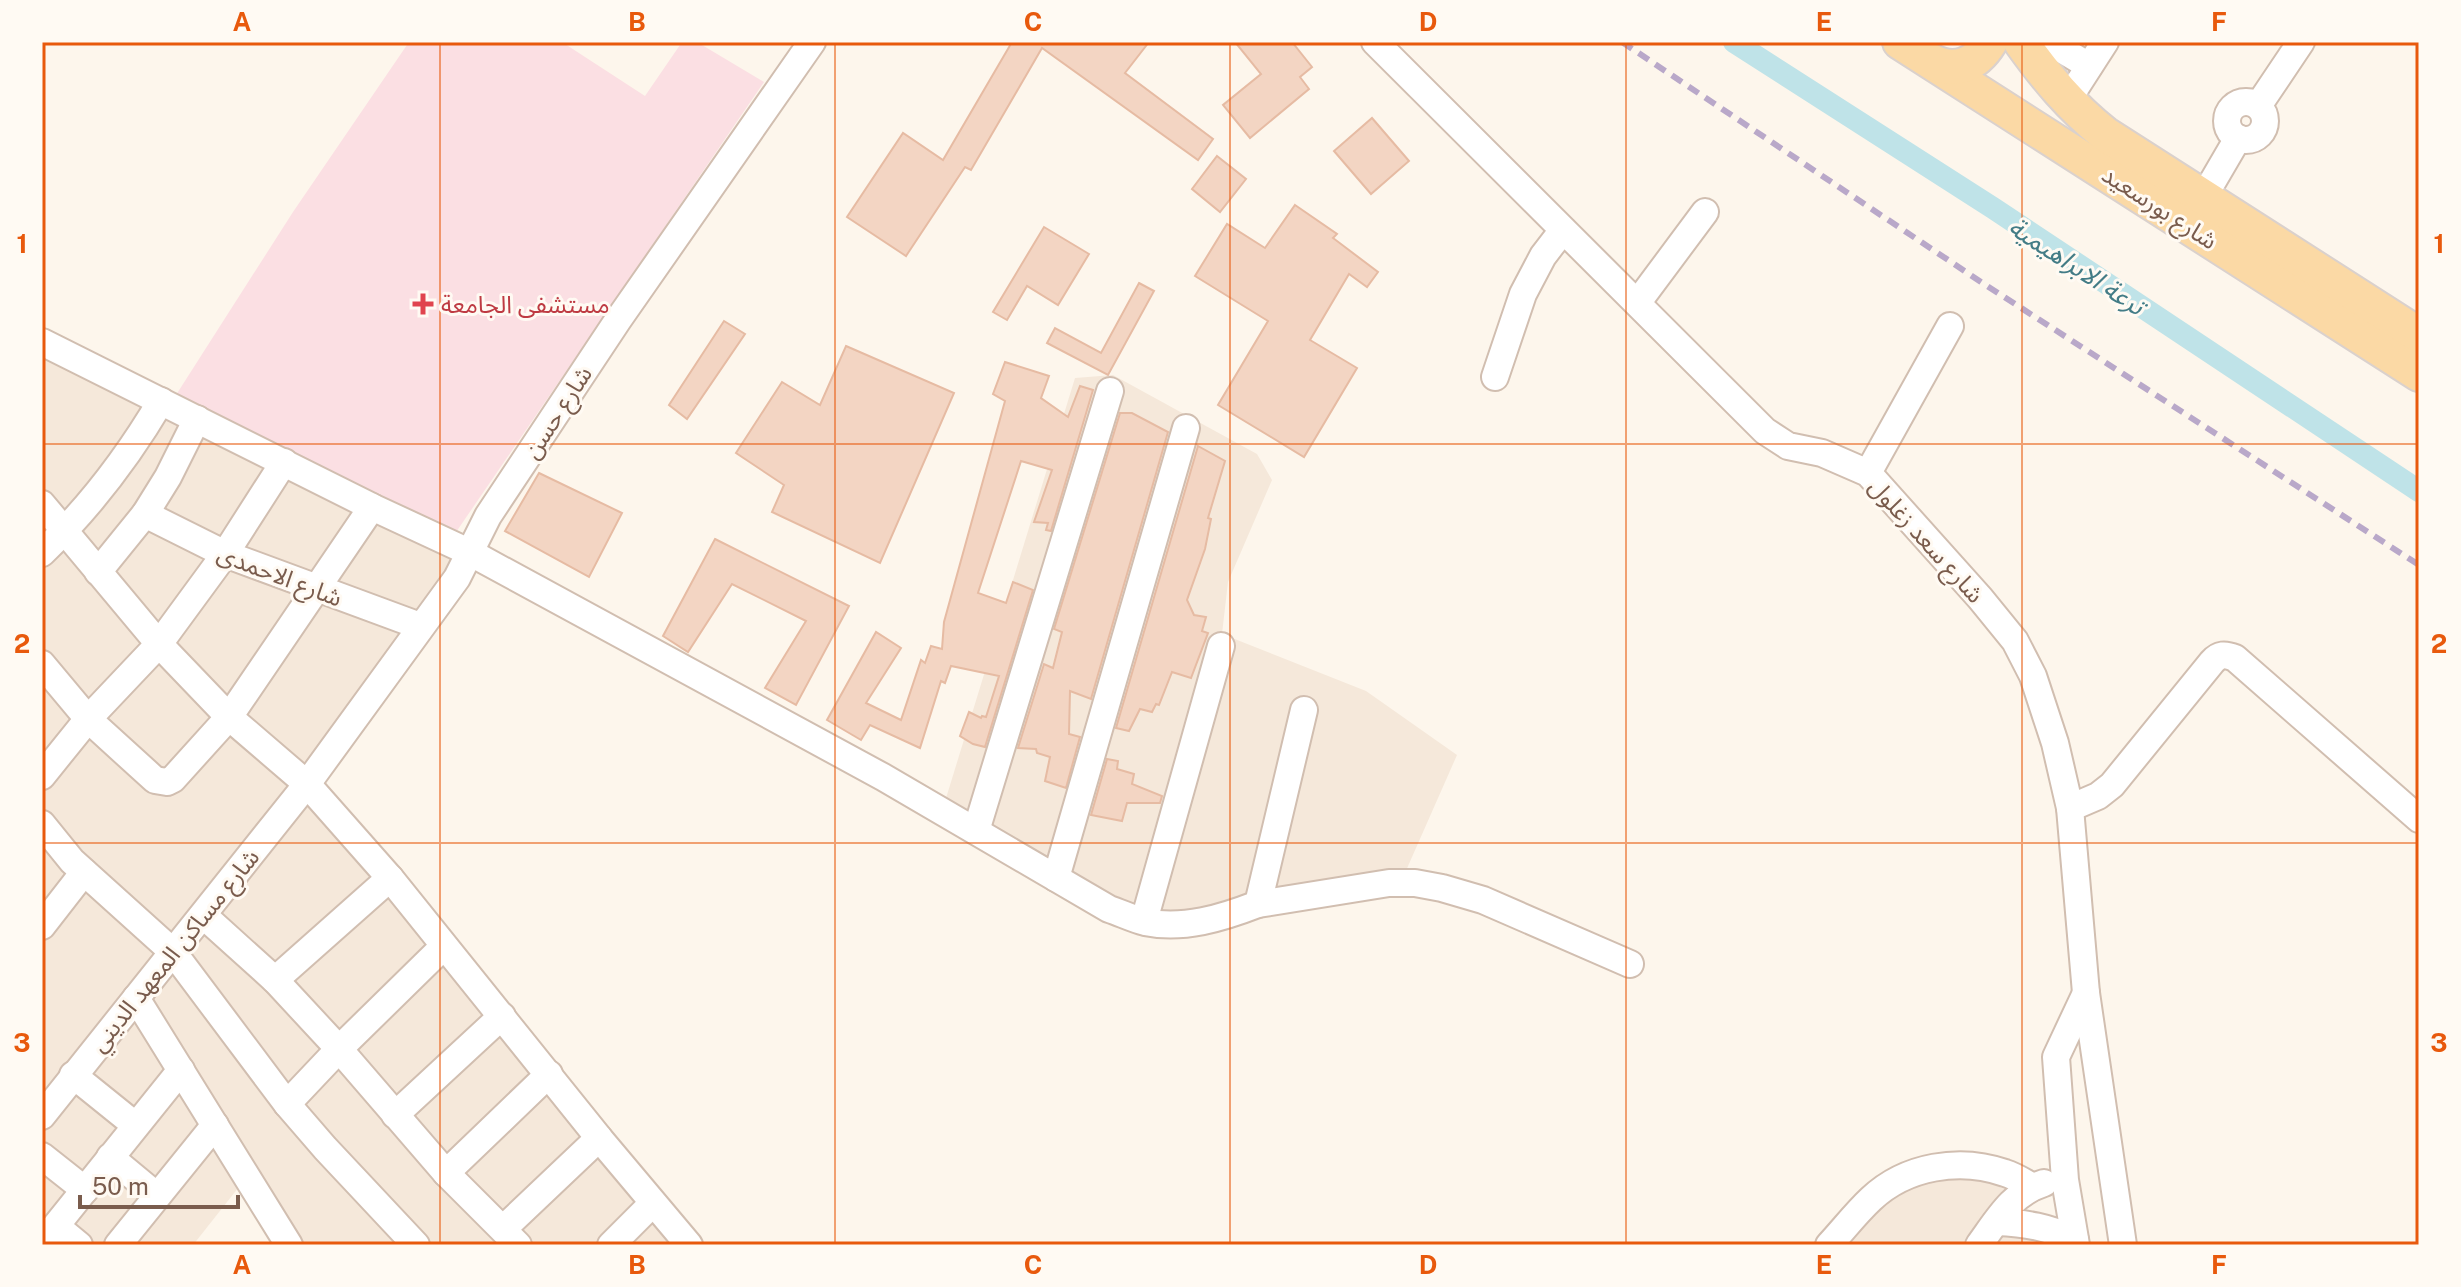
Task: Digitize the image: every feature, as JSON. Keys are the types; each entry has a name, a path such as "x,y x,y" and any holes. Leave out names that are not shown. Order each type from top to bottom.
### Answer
{"main road":[{"path":"1913,50 1940,66 1955,68 1970,64 1982,55 1990,42"},
{"name":"شارع بورسعيد","path":"2021,42 2052,53 2067,101 2105,134 2419,335"},
{"name":"شارع بورسعيد","path":"1913,50 2419,374"}],"street":[{"name":"شارع حسن","path":"307,784 457,578 488,516 609,333 812,42"},
{"name":"شارع سعد زغلول","path":"1375,42 1765,431 1788,446 1822,453 1868,473 2015,641 2033,676 2055,743 2070,808 2086,993 2123,1245"},
{"path":"2067,101 2105,42"},
{"path":"2203,198 2238,138 2256,137 2263,130 2264,113 2258,106 2301,42"},
{"path":"2052,53 2089,66"},
{"path":"1638,302 1705,212"},
{"path":"1495,377 1523,294 1543,256 1563,230"},
{"path":"1868,473 1950,326"},
{"path":"42,342 372,507 471,553 883,777 1109,909 1144,921 1175,926 1205,921 1258,904 1389,883 1415,883 1496,905 1630,964"},
{"path":"976,831 1110,391"},
{"path":"42,553 117,470 161,401"},
{"path":"98,572 145,514 168,477 197,419"},
{"path":"1056,878 1186,428"},
{"path":"42,776 88,719 159,644 225,554 284,462"},
{"path":"42,504 159,644 229,717 307,784 390,878 689,1245"},
{"path":"42,664 88,719 155,780 167,782 229,717 372,507"},
{"name":"شارع الاحمدى","path":"145,514 225,554 420,626"},
{"path":"1144,921 1221,646"},
{"path":"2070,808 2098,796 2112,785 2217,656 2227,655 2235,658 2419,819"},
{"path":"1258,904 1304,710"},
{"name":"شارع مساكن المعهد الديني","path":"42,1116 307,784"},
{"path":"45,837 173,952 287,1104 416,1245"},
{"path":"42,926 84,872"},
{"path":"275,980 390,878"},
{"path":"203,915 275,980 446,1173 511,1237 599,1138"},
{"path":"287,1104 444,946"},
{"path":"2076,1242 2065,1180 2056,1057 2086,993"},
{"path":"136,998 289,1245"},
{"path":"395,1115 502,1016"},
{"path":"79,1245 49,1234 181,1070"},
{"path":"446,1173 549,1074"},
{"path":"73,1075 135,1125"},
{"path":"118,1245 215,1125"},
{"path":"42,1156 85,1190"},
{"path":"110,1157 157,1196"},
{"path":"1829,1245 1873,1198 1896,1181 1923,1170 1951,1165 1979,1166 2007,1173 2033,1187"},
{"path":"1979,1245 2018,1196 2033,1187 2065,1180"},
{"path":"611,1245 653,1203"},
{"path":"1996,1222 2037,1225 2057,1231 2076,1242"}],"shaded area":[{"name":"مستشفى الجامعة","path":"409,42 562,42 645,96 682,42 697,42 764,82 452,538 176,395 293,212"},
{"path":"42,341 467,555 42,1110"},
{"path":"1113,375 1257,454 1272,480 1228,582 1222,634 1366,691 1457,755 1401,882 1140,917 943,808 1075,378"},
{"path":"307,786 694,1245 292,1245 138,998"},
{"path":"136,1000 246,1178 193,1245 42,1245 42,1118"},
{"path":"1950,1167 2028,1187 1992,1223 2076,1245 1831,1245 1874,1199"}],"building":[{"path":"1012,42 1149,42 1125,73 1213,139 1198,160 1042,48 971,170 965,167 906,256 847,217 903,133 943,160"},
{"path":"1235,42 1292,42 1312,67 1300,77 1309,89 1250,138 1223,105 1261,74"},
{"path":"1372,118 1409,161 1371,194 1334,151"},
{"path":"1217,156 1246,179 1220,212 1192,189"},
{"path":"1295,205 1337,234 1333,238 1378,272 1367,287 1349,274 1310,340 1357,368 1304,457 1218,405 1268,321 1195,276 1227,224 1265,248"},
{"path":"1044,227 1089,254 1058,305 1027,286 1007,320 993,312"},
{"path":"1139,283 1154,291 1108,375 1047,343 1055,328 1101,353"},
{"path":"724,321 745,334 687,419 669,405"},
{"path":"846,346 954,393 880,563 772,512 784,485 736,453 782,382 820,405"},
{"path":"1005,362 1049,376 1041,398 1068,417 1080,386 1093,390 1051,531 1046,530 1048,523 1034,522 1052,470 1021,461 978,593 1006,603 1013,582 1033,590 985,747 960,736 969,712 986,717 999,676 951,666 945,683 941,681 920,748 870,725 861,740 827,720 876,632 901,648 866,703 901,720 921,660 925,663 931,646 942,649 944,622 1005,401 993,394"},
{"path":"1120,413 1132,413 1168,432 1091,699 1070,691 1069,734 1080,737 1066,788 1045,781 1050,757 1037,753 1036,749 1018,748 1044,664 1053,668 1062,632 1054,629"},
{"path":"1198,446 1225,461 1208,518 1211,519 1205,549 1187,600 1194,615 1206,617 1202,631 1208,633 1191,678 1172,672 1159,705 1156,704 1152,712 1140,709 1129,731 1116,728"},
{"path":"539,473 622,513 589,577 505,531"},
{"path":"715,539 849,606 796,705 765,688 806,621 732,584 688,652 663,636"},
{"path":"1107,759 1118,761 1117,769 1134,774 1132,784 1162,796 1160,803 1127,803 1122,821 1091,815"}],"waterway":[{"name":"ترعة الابراهيمية","path":"1734,42 1993,208 2419,491"}],"railway":[{"path":"1622,42 1981,282 2419,565"}],"place":[{"name":"مستشفى الجامعة","path":"423,304"}]}
